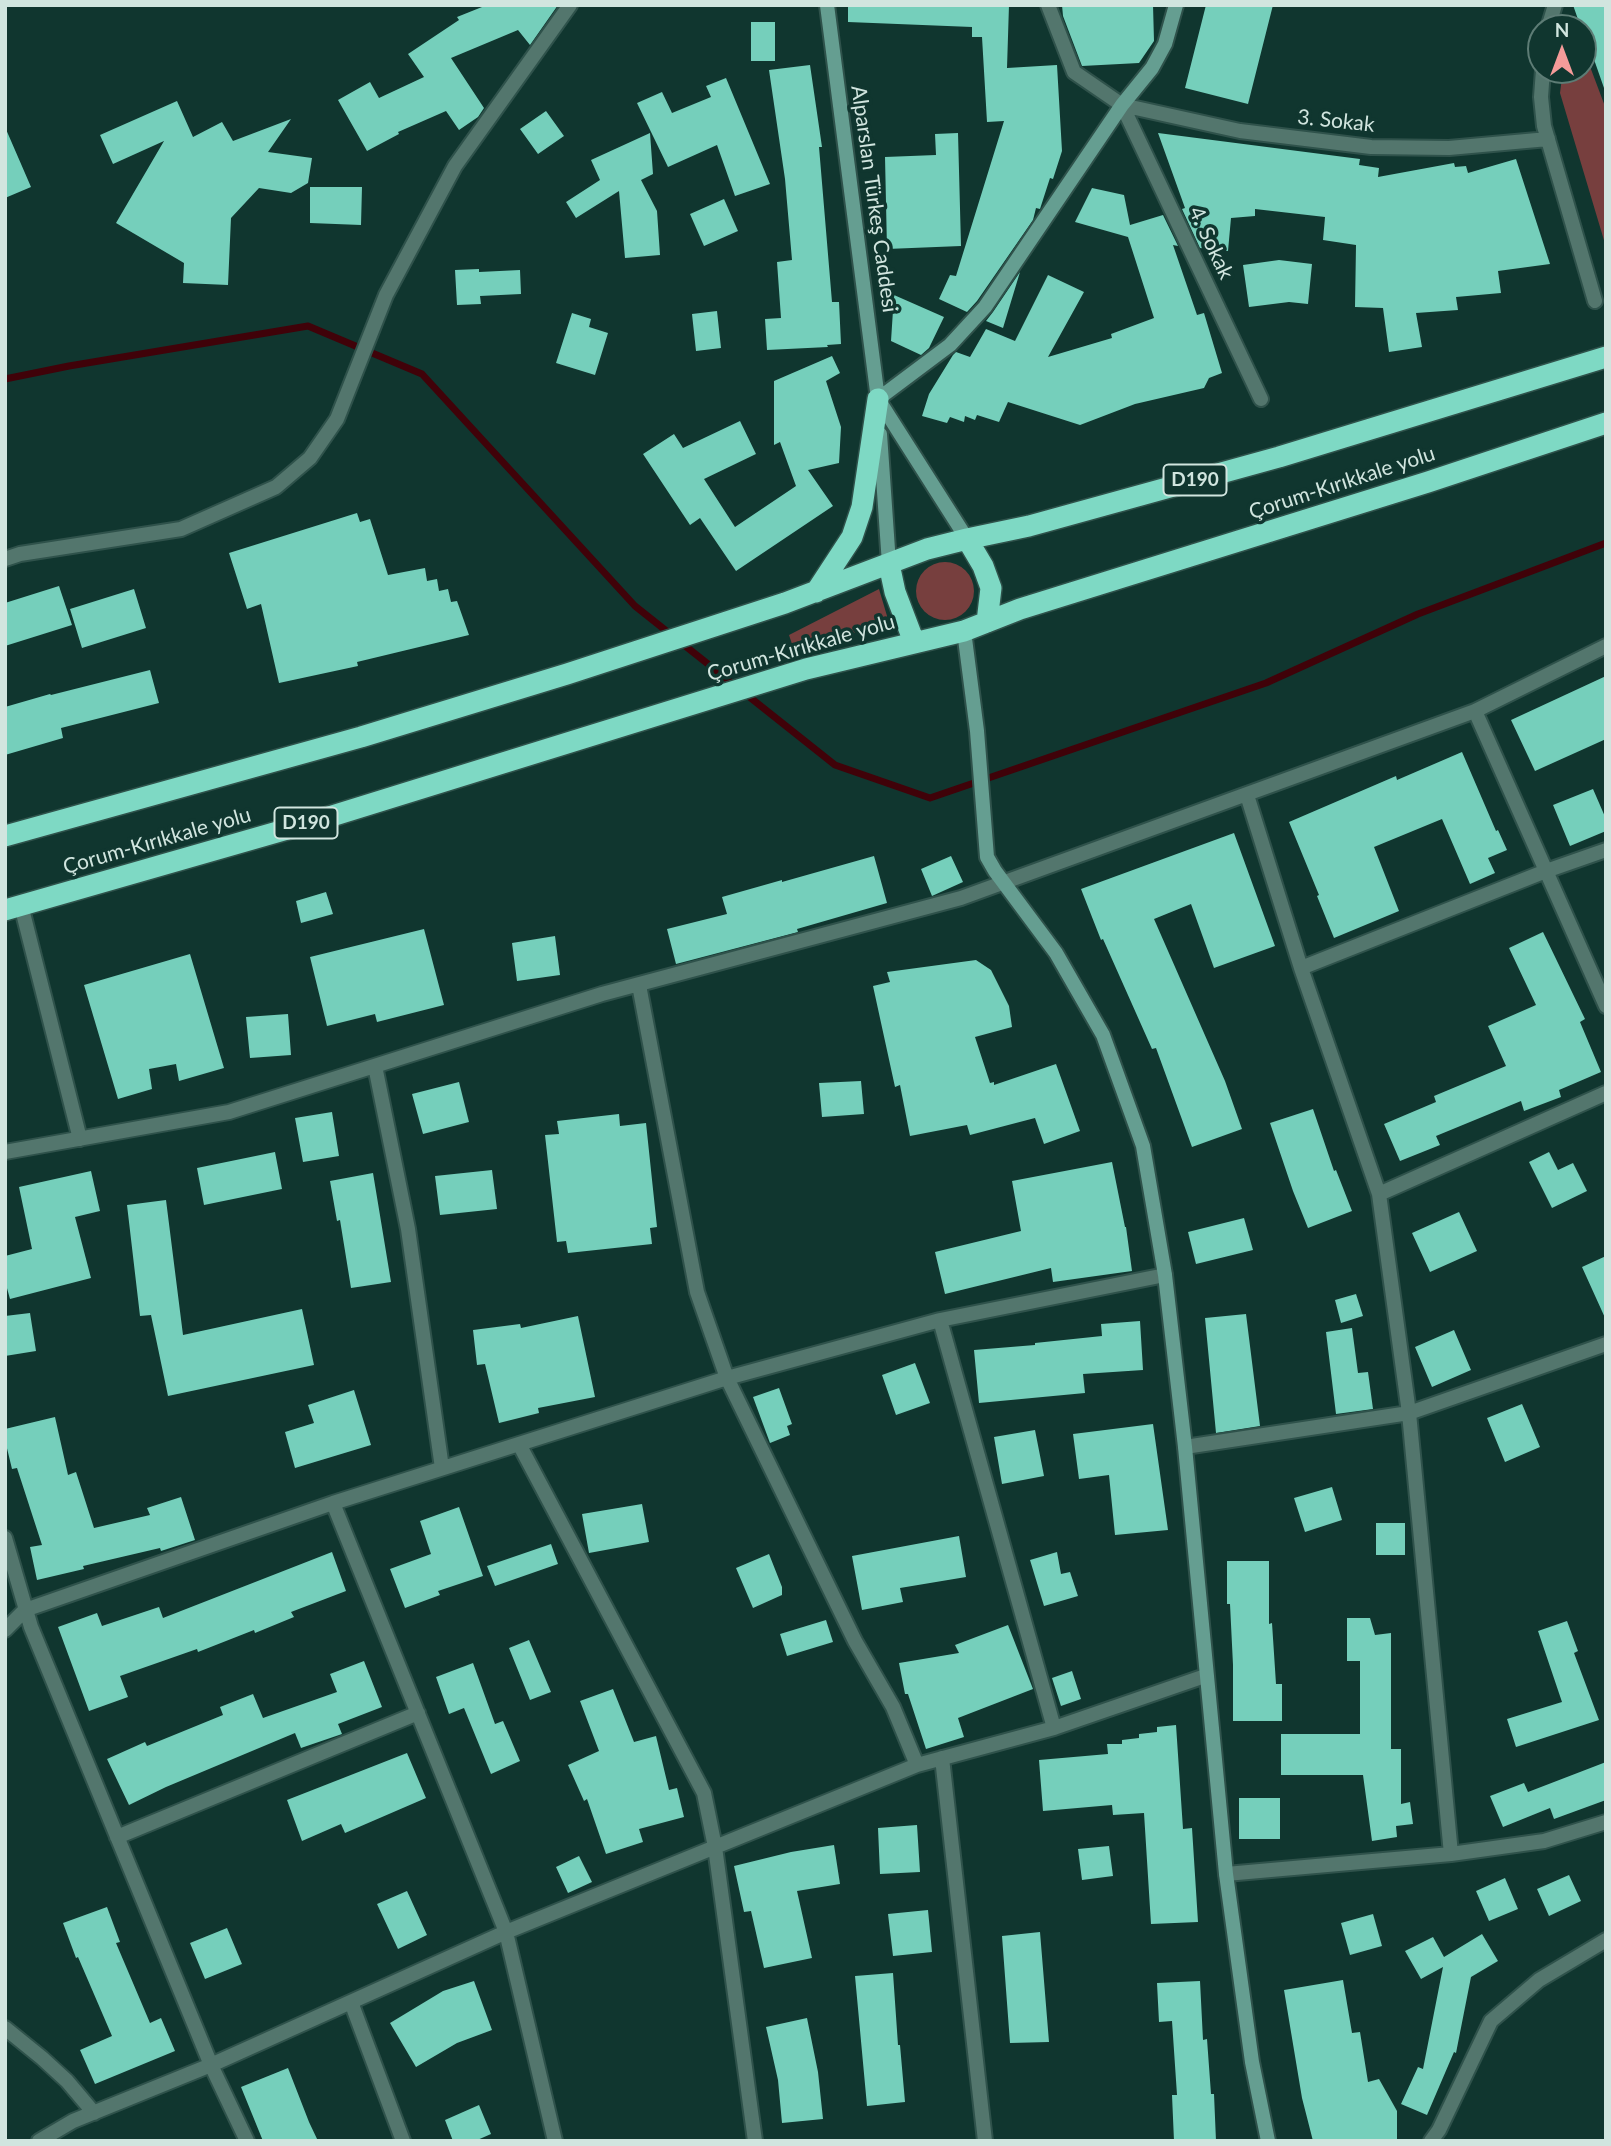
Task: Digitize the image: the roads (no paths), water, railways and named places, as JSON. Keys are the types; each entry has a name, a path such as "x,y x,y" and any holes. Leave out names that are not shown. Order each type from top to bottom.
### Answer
{"highway":[{"name":"Çorum-Kırıkkale yolu","path":"5,836 361,737 567,674 785,603 917,553 967,538 1029,526 1279,457 1606,357"},
{"path":"816,592 852,537 862,508 878,398"},
{"name":"Çorum-Kırıkkale yolu","path":"13,908 319,820 806,669 964,631 1020,609 1416,486 1606,423"},
{"path":"967,538 984,566 990,588 986,622"},
{"path":"889,564 895,592 914,642"}],"street":[{"path":"5,559 20,554 181,529 276,487 310,458 337,419 386,295 456,166 570,5"},
{"name":"Alparslan Türkeş Caddesi","path":"827,5 878,398 889,564"},
{"path":"1048,5 1074,72 1122,105"},
{"path":"967,538 878,398 950,345 985,307 1122,105 1152,68 1165,44 1176,5"},
{"path":"1542,84 1544,126 1595,301"},
{"name":"3. Sokak","path":"1122,105 1240,131 1371,147 1450,148 1548,139"},
{"name":"4. Sokak","path":"1122,105 1261,399"},
{"path":"964,631 977,732 988,857 1056,953 1103,1035 1143,1146 1165,1275 1185,1447 1226,1874 1252,2062 1268,2141"},
{"path":"5,1152 229,1112 602,994 961,898 1475,711 1606,646"},
{"path":"1475,711 1606,1006"},
{"path":"1247,795 1301,968 1379,1194 1409,1413 1451,1854"},
{"path":"1301,968 1606,850"},
{"path":"13,908 80,1139"},
{"path":"639,985 697,1292 727,1378 855,1641 893,1706 917,1765"},
{"path":"375,1066 408,1230 442,1468"},
{"path":"1379,1194 1606,1093"},
{"path":"5,1630 25,1610 332,1503 727,1378 940,1320 1165,1275"},
{"path":"940,1320 1054,1728"},
{"path":"1185,1447 1409,1413 1606,1343"},
{"path":"519,1444 704,1793 715,1847 755,2141"},
{"path":"332,1503 506,1932 555,2141"},
{"path":"5,1538 25,1610 211,2065 247,2141"},
{"path":"39,2141 73,2121 211,2065 506,1932 917,1765 1054,1728 1205,1676"},
{"path":"117,1837 418,1713"},
{"path":"942,1758 985,2141"},
{"path":"1226,1874 1451,1854 1544,1841 1606,1822"},
{"path":"1431,2141 1439,2130 1491,2021 1539,1980 1606,1940"},
{"path":"351,2002 403,2141"},
{"path":"5,2028 66,2081 93,2113"}],"waterway":[{"path":"5,379 308,326 422,374 635,606 835,765 930,798 1266,683 1418,614 1606,543"}]}
